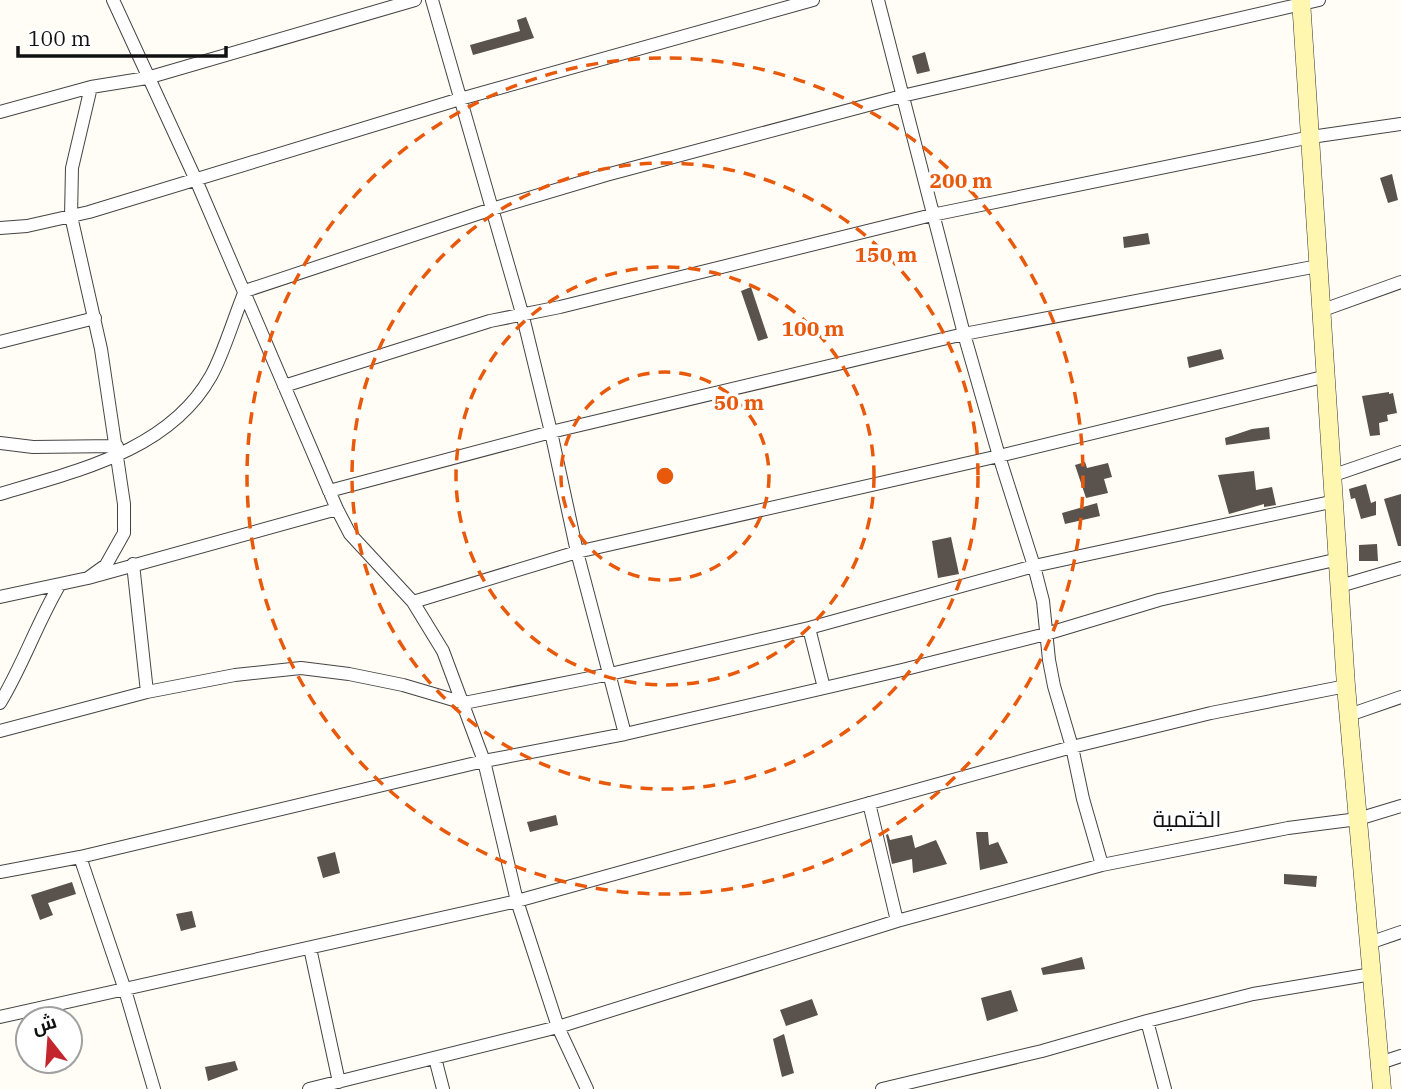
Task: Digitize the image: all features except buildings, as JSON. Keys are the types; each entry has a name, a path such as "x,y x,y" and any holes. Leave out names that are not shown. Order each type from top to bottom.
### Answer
{"street":[{"path":"113,0 196,180 337,509 350,534 413,602 443,651 484,761 517,901 558,1027 587,1089"},
{"path":"0,112 92,87 147,78 415,0"},
{"path":"432,0 522,313 578,552 625,734"},
{"path":"0,228 27,226 71,216 460,99 813,0"},
{"path":"878,0 964,334 1034,566 1043,601 1054,686 1102,864"},
{"path":"244,291 492,209 606,175 902,96 1301,1 1319,0"},
{"path":"1301,1 1346,686 1382,1089"},
{"path":"88,578 106,565 124,533 118,450 95,318 71,216 72,168 92,87"},
{"path":"285,386 446,334 522,313 561,307 932,215 1311,137 1401,124"},
{"path":"328,491 551,432 964,334 1318,265"},
{"path":"1323,310 1401,282"},
{"path":"0,494 81,470 182,415 211,376 244,291"},
{"path":"0,342 95,318"},
{"path":"413,602 578,552 999,456 1327,376"},
{"path":"0,443 118,450"},
{"path":"1334,475 1401,452"},
{"path":"0,731 147,692 235,675 301,668 403,685 464,703 610,674 809,628 1034,566 1335,501"},
{"path":"0,597 88,578 337,509"},
{"path":"0,872 80,857 484,761 625,734 824,688 1046,634 1159,600 1339,559"},
{"path":"134,564 147,692"},
{"path":"1340,586 1401,568"},
{"path":"0,703 14,681 43,612 60,584"},
{"path":"809,628 824,688"},
{"path":"0,1017 517,901 1072,747 1211,713 1346,686"},
{"path":"1349,715 1401,697"},
{"path":"869,803 897,921"},
{"path":"309,1089 558,1027 897,921 1102,864 1288,828 1358,819 1401,806"},
{"path":"80,857 125,990 154,1089"},
{"path":"1369,943 1401,932"},
{"path":"310,948 340,1082"},
{"path":"884,1089 1042,1051 1253,994 1372,974"},
{"path":"1147,1021 1165,1089"},
{"path":"1380,1063 1401,1056"},
{"path":"435,1058 443,1089"}],"district":[{"name":"الختمية","path":"1187,819"}]}
